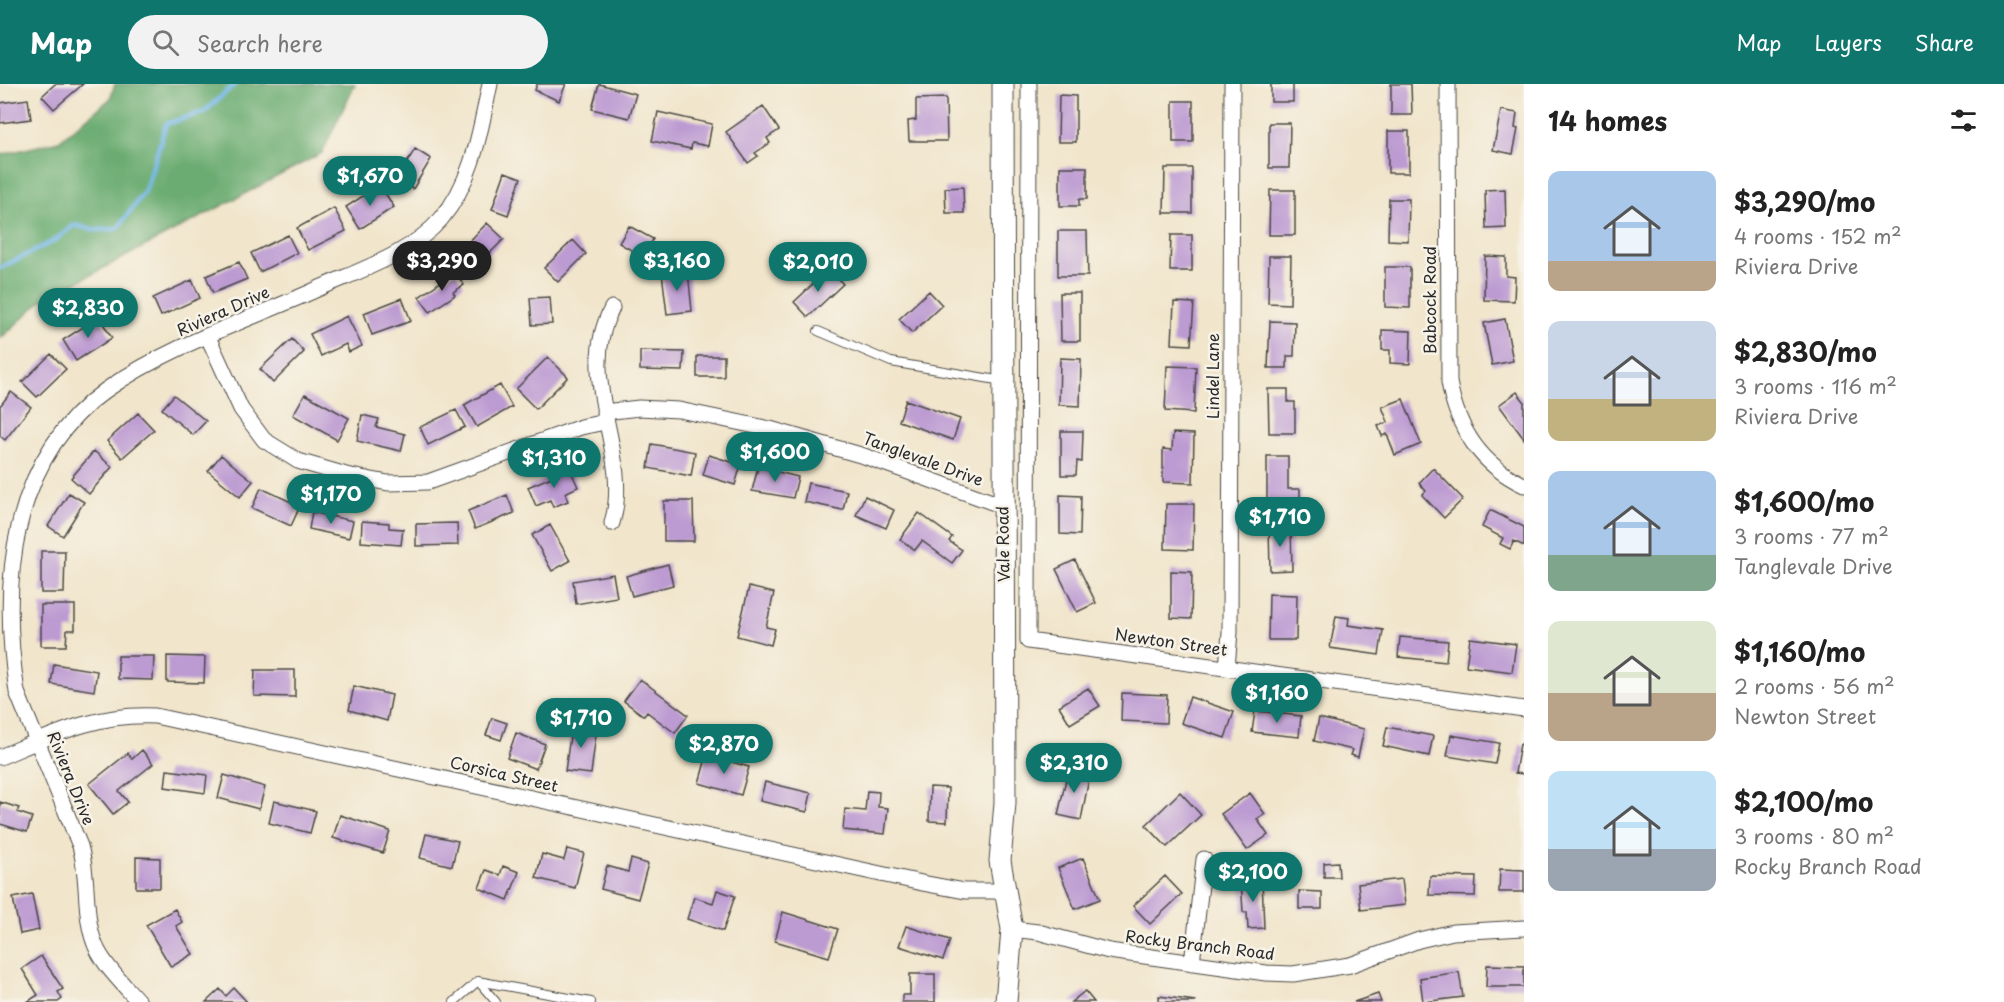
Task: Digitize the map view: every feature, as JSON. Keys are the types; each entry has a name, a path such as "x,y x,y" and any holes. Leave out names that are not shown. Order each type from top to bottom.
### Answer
{"main road":[{"name":"Vale Road","path":"1003,84 1005,803 1000,861 1012,929 1006,1002"}],"street":[{"name":"Riviera Drive","path":"139,1002 98,951 89,919 86,863 9,666 1,605 8,543 28,487 60,435 105,391 133,373 372,264 424,234 453,202 465,181 474,155 490,84"},
{"path":"1004,652 1028,641 1029,84"},
{"name":"Lindel Lane","path":"1227,668 1230,632 1232,84"},
{"name":"Babcock Road","path":"1448,84 1448,297 1451,392 1460,422 1481,454 1495,468 1524,485"},
{"path":"612,308 604,322 599,351 605,417 619,489 612,523"},
{"name":"Tanglevale Drive","path":"208,337 241,409 264,440 298,462 346,475 388,483 428,482 605,417 639,408 680,410 770,429 864,456 1003,506"},
{"name":"Newton Street","path":"1004,629 1028,641 1524,709"},
{"name":"Corsica Street","path":"0,757 82,724 106,718 155,716 922,884 964,891 1004,891"},
{"path":"1192,963 1204,859"},
{"name":"Rocky Branch Road","path":"1012,929 1038,932 1109,951 1266,974 1323,971 1350,965 1419,940 1453,932 1524,928"}],"lane":[{"path":"818,331 891,362 1003,381"},
{"path":"478,981 591,1002"},
{"path":"454,1002 478,981"},
{"path":"478,981 496,1002"},
{"path":"547,993 555,1002"}],"green space":[{"path":"115,84 355,84 322,153 41,301 0,339 0,155 59,141 110,99"}],"building":[{"path":"55,84 83,84 54,109 42,96"},
{"path":"537,84 566,84 559,101 535,90"},
{"path":"599,84 636,94 629,118 592,109"},
{"path":"1271,84 1293,84 1293,102 1271,102"},
{"path":"1391,84 1411,84 1412,115 1391,115"},
{"path":"1059,95 1076,96 1076,142 1058,142"},
{"path":"946,98 947,141 909,141 908,121 916,120 916,99"},
{"path":"28,99 31,119 0,123 0,103"},
{"path":"1173,101 1193,101 1193,142 1173,142"},
{"path":"763,106 779,130 767,138 770,143 755,153 758,156 748,163 726,132"},
{"path":"1501,110 1517,113 1515,128 1518,129 1513,154 1493,150"},
{"path":"658,112 712,124 708,146 692,143 691,149 652,141"},
{"path":"1269,123 1290,123 1289,168 1269,168"},
{"path":"1388,131 1409,131 1409,173 1388,173"},
{"path":"415,149 431,159 413,189 397,179"},
{"path":"1060,167 1087,167 1087,199 1079,199 1079,206 1060,206"},
{"path":"1165,168 1192,168 1192,213 1164,213"},
{"path":"505,172 521,178 508,215 492,209"},
{"path":"380,185 394,207 360,229 346,207"},
{"path":"963,187 964,213 946,213 945,188"},
{"path":"1505,189 1506,228 1486,229 1485,190"},
{"path":"1270,190 1295,190 1295,235 1269,235"},
{"path":"1389,199 1409,199 1408,241 1388,240"},
{"path":"334,208 346,231 308,250 297,228"},
{"path":"487,223 504,239 474,269 458,253"},
{"path":"629,226 653,239 643,257 619,243"},
{"path":"1058,231 1087,231 1088,276 1058,276"},
{"path":"288,235 297,253 260,272 251,253"},
{"path":"1171,235 1192,235 1192,271 1170,271"},
{"path":"573,240 586,254 558,282 544,268"},
{"path":"1269,256 1291,256 1290,304 1268,303"},
{"path":"1485,256 1506,257 1506,276 1515,277 1514,301 1484,300"},
{"path":"239,262 247,279 213,293 206,276"},
{"path":"1385,267 1410,267 1410,308 1385,307"},
{"path":"829,269 843,284 808,317 794,302"},
{"path":"688,271 692,311 667,314 662,273"},
{"path":"455,272 464,285 453,292 455,295 430,312 419,297"},
{"path":"192,280 200,298 161,316 153,298"},
{"path":"929,291 942,305 912,333 899,319"},
{"path":"1060,293 1080,293 1080,341 1061,341"},
{"path":"550,297 552,324 532,325 530,298"},
{"path":"402,298 411,321 372,335 364,313"},
{"path":"1174,302 1194,303 1191,345 1172,344"},
{"path":"347,316 362,346 349,352 346,344 321,356 310,334"},
{"path":"99,317 112,338 76,361 63,340"},
{"path":"1505,319 1513,361 1492,365 1484,323"},
{"path":"1270,321 1295,322 1294,356 1287,356 1287,368 1268,368"},
{"path":"1382,330 1411,331 1410,364 1390,363 1390,350 1382,350"},
{"path":"292,339 304,352 273,383 260,369"},
{"path":"640,351 684,352 683,371 640,370"},
{"path":"51,354 66,369 37,397 22,382"},
{"path":"697,356 724,356 724,377 697,377"},
{"path":"548,357 568,377 536,409 516,389"},
{"path":"1060,358 1081,359 1080,406 1059,405"},
{"path":"1167,366 1196,367 1194,413 1165,411"},
{"path":"500,385 512,407 477,427 464,405"},
{"path":"1268,389 1288,389 1288,402 1295,402 1295,433 1269,433"},
{"path":"11,392 31,407 5,440 0,436 0,406"},
{"path":"1517,392 1524,401 1524,439 1499,405"},
{"path":"305,394 349,418 337,440 293,415"},
{"path":"174,395 206,421 193,435 162,409"},
{"path":"1403,399 1421,444 1395,455 1387,434 1382,436 1378,426 1388,422 1382,407"},
{"path":"906,400 960,419 953,440 899,421"},
{"path":"456,410 465,427 428,445 420,427"},
{"path":"138,413 154,430 122,458 107,441"},
{"path":"362,415 379,419 376,427 405,434 401,451 357,441"},
{"path":"1061,431 1083,431 1082,462 1077,461 1076,475 1061,475"},
{"path":"1173,433 1194,434 1193,483 1163,482 1163,449 1172,450"},
{"path":"652,444 695,452 691,476 648,468"},
{"path":"94,451 112,467 89,494 71,478"},
{"path":"221,455 253,481 240,497 208,471"},
{"path":"709,455 741,465 735,485 703,475"},
{"path":"1267,456 1288,456 1288,489 1300,489 1300,504 1267,504"},
{"path":"758,467 798,477 793,498 752,491"},
{"path":"1433,468 1463,499 1444,518 1422,495 1426,491 1419,483"},
{"path":"570,469 578,487 565,493 568,501 553,507 550,500 536,506 528,487"},
{"path":"808,483 847,491 843,510 804,502"},
{"path":"261,488 300,506 291,526 252,508"},
{"path":"69,493 84,502 63,536 48,526"},
{"path":"507,495 514,513 475,529 468,511"},
{"path":"1060,495 1081,496 1080,535 1060,534"},
{"path":"865,496 894,510 886,528 856,515"},
{"path":"664,501 693,501 694,541 664,541"},
{"path":"1166,504 1194,504 1193,550 1165,549"},
{"path":"1490,510 1524,527 1524,546 1514,541 1510,549 1500,544 1503,538 1482,527"},
{"path":"312,512 353,521 349,538 309,529"},
{"path":"919,513 952,537 949,541 962,550 952,563 922,541 915,550 900,539"},
{"path":"362,521 389,523 389,528 403,529 401,545 361,542"},
{"path":"457,523 458,545 416,546 416,524"},
{"path":"550,525 570,561 552,571 532,535"},
{"path":"1269,525 1291,525 1292,570 1270,571"},
{"path":"41,551 65,551 64,593 41,593"},
{"path":"1075,560 1096,603 1077,612 1056,569"},
{"path":"668,564 673,585 632,596 626,576"},
{"path":"1171,571 1192,572 1191,619 1171,618"},
{"path":"613,574 617,597 576,604 573,581"},
{"path":"749,587 774,593 766,627 775,629 771,645 737,636"},
{"path":"1269,594 1297,595 1296,640 1268,640"},
{"path":"41,605 75,605 75,630 67,630 66,646 41,646"},
{"path":"1336,616 1349,618 1348,625 1383,630 1379,655 1330,648"},
{"path":"1400,637 1448,641 1446,662 1398,657"},
{"path":"1470,638 1516,644 1512,672 1466,666"},
{"path":"118,656 154,656 153,680 118,679"},
{"path":"167,656 205,657 204,683 167,682"},
{"path":"54,664 97,671 94,691 51,684"},
{"path":"255,670 295,670 295,697 254,696"},
{"path":"640,679 688,715 675,733 647,712 644,716 624,701"},
{"path":"354,686 392,695 387,721 349,710"},
{"path":"1088,688 1100,706 1070,724 1059,706"},
{"path":"1122,693 1167,695 1166,723 1121,721"},
{"path":"1190,697 1234,712 1225,738 1181,723"},
{"path":"1255,711 1301,716 1299,737 1252,732"},
{"path":"492,718 507,723 501,740 486,735"},
{"path":"1319,718 1364,729 1358,757 1351,755 1353,750 1314,741"},
{"path":"572,723 597,726 591,774 565,771"},
{"path":"1387,727 1433,736 1429,756 1383,746"},
{"path":"516,733 545,744 536,769 507,758"},
{"path":"1451,735 1499,743 1495,764 1447,756"},
{"path":"1520,744 1524,745 1524,774 1515,773"},
{"path":"142,750 153,764 119,791 128,802 113,814 89,784 128,753 132,759"},
{"path":"707,755 749,767 741,795 699,783"},
{"path":"1063,768 1090,773 1081,820 1058,815 1066,779 1061,778"},
{"path":"167,770 207,775 205,793 165,787"},
{"path":"224,775 265,787 259,809 218,798"},
{"path":"765,782 811,793 807,812 760,801"},
{"path":"930,787 948,788 947,822 929,821"},
{"path":"867,791 879,792 878,807 888,808 885,834 843,830 845,809 865,811"},
{"path":"1180,792 1201,815 1167,847 1146,825"},
{"path":"1250,793 1265,814 1257,819 1268,835 1247,850 1221,814"},
{"path":"274,801 316,811 310,833 269,823"},
{"path":"0,802 19,808 17,812 32,817 27,832 0,824"},
{"path":"340,815 390,831 383,853 333,838"},
{"path":"426,834 458,841 452,866 420,858"},
{"path":"567,849 584,853 575,888 536,878 542,854 564,860"},
{"path":"136,857 160,858 160,888 136,888"},
{"path":"1083,858 1100,899 1075,909 1058,868"},
{"path":"631,859 648,864 638,899 601,889 607,866 628,872"},
{"path":"1338,862 1339,877 1324,877 1324,863"},
{"path":"503,866 519,872 508,900 479,888 486,870 500,875"},
{"path":"1500,869 1524,870 1524,892 1499,892"},
{"path":"1165,876 1182,894 1150,924 1133,906"},
{"path":"1430,876 1476,877 1475,896 1429,895"},
{"path":"1262,879 1264,928 1248,929 1247,912 1243,912 1241,880"},
{"path":"1402,879 1405,905 1361,910 1358,884"},
{"path":"717,890 735,896 723,931 687,919 694,897 713,903"},
{"path":"1299,891 1322,892 1322,909 1299,909"},
{"path":"32,894 39,930 20,934 13,898"},
{"path":"175,909 182,922 176,926 193,954 171,967 146,925"},
{"path":"783,912 838,929 829,957 775,941"},
{"path":"906,926 950,940 943,960 899,946"},
{"path":"41,956 63,989 58,992 62,999 58,1002 27,1002 38,995 22,969"},
{"path":"1487,965 1524,966 1524,987 1486,987"},
{"path":"1459,972 1463,997 1423,1002 1420,978"},
{"path":"910,974 935,974 935,1002 902,1002 902,995 910,995"},
{"path":"234,988 247,1002 206,1002 220,989 226,996"},
{"path":"1085,991 1094,1002 1071,1002"},
{"path":"1378,994 1381,1002 1354,1002"},
{"path":"1159,996 1195,1001 1195,1002 1159,1002"}],"waterway":[{"path":"0,268 54,241 74,225 96,230 117,229 145,191 166,124 204,112 235,84"}]}
